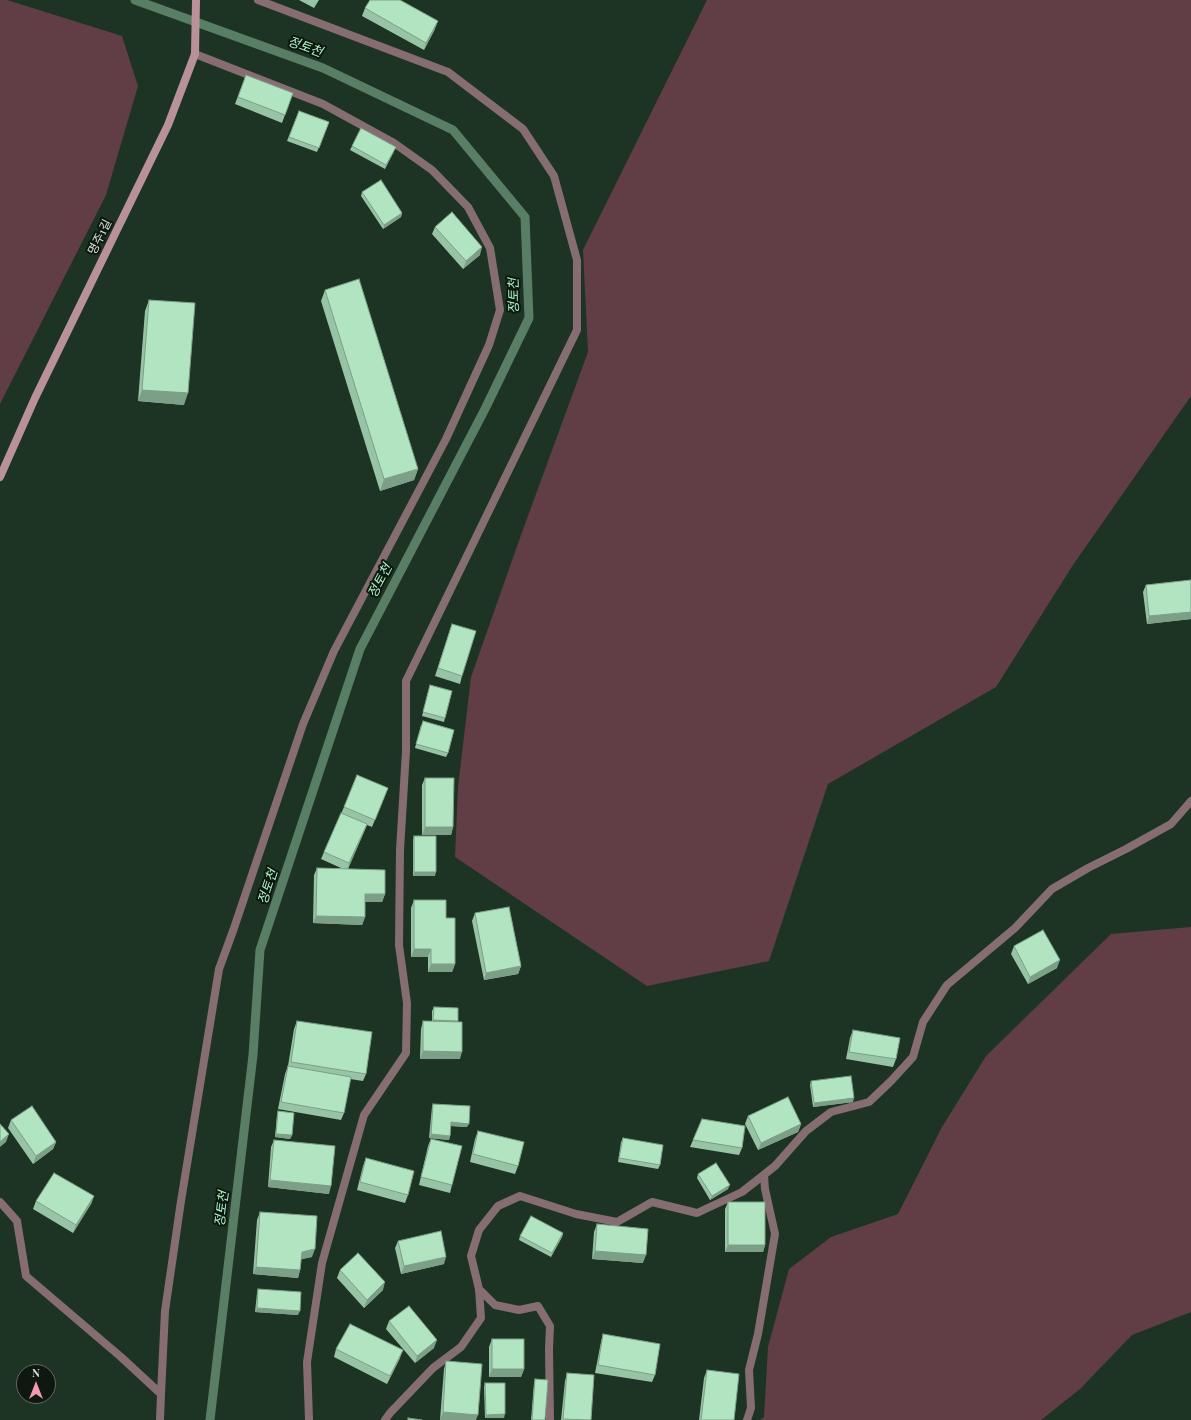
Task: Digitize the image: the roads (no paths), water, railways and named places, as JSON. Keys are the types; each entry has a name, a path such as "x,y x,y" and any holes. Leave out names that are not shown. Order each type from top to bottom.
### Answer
{"street":[{"name":"명주1길","path":"0,477 35,398 168,125 195,54 196,0"},
{"path":"258,0 448,72 523,129 554,176 577,260 577,330 406,681 406,751 400,850 399,945 407,1003 406,1053 364,1115 322,1263 307,1362 309,1420"},
{"path":"160,1420 165,1311 181,1201 219,969 234,931 275,804 303,724 331,659 446,439 489,345 500,310 490,248 468,207 432,170 394,142 323,104 195,54"},
{"path":"385,1420 433,1368 461,1347 481,1318 479,1289 471,1256 479,1230 498,1206 520,1196 576,1214 617,1222 652,1202 697,1213 742,1192 775,1166 812,1126 831,1112 869,1102 891,1081 913,1057 923,1022 947,985 1015,928 1052,889 1171,824 1191,801"},
{"path":"747,1420 751,1408 749,1370 758,1334 775,1234 765,1189 764,1174"},
{"path":"0,1202 17,1221 26,1276 121,1357 161,1394"},
{"path":"479,1289 495,1305 519,1310 538,1306 550,1326 550,1420"}],"waterway":[{"name":"정토천","path":"135,0 323,68 453,130 525,217 529,318 486,407 360,649 260,950 253,1055 210,1420"}]}
